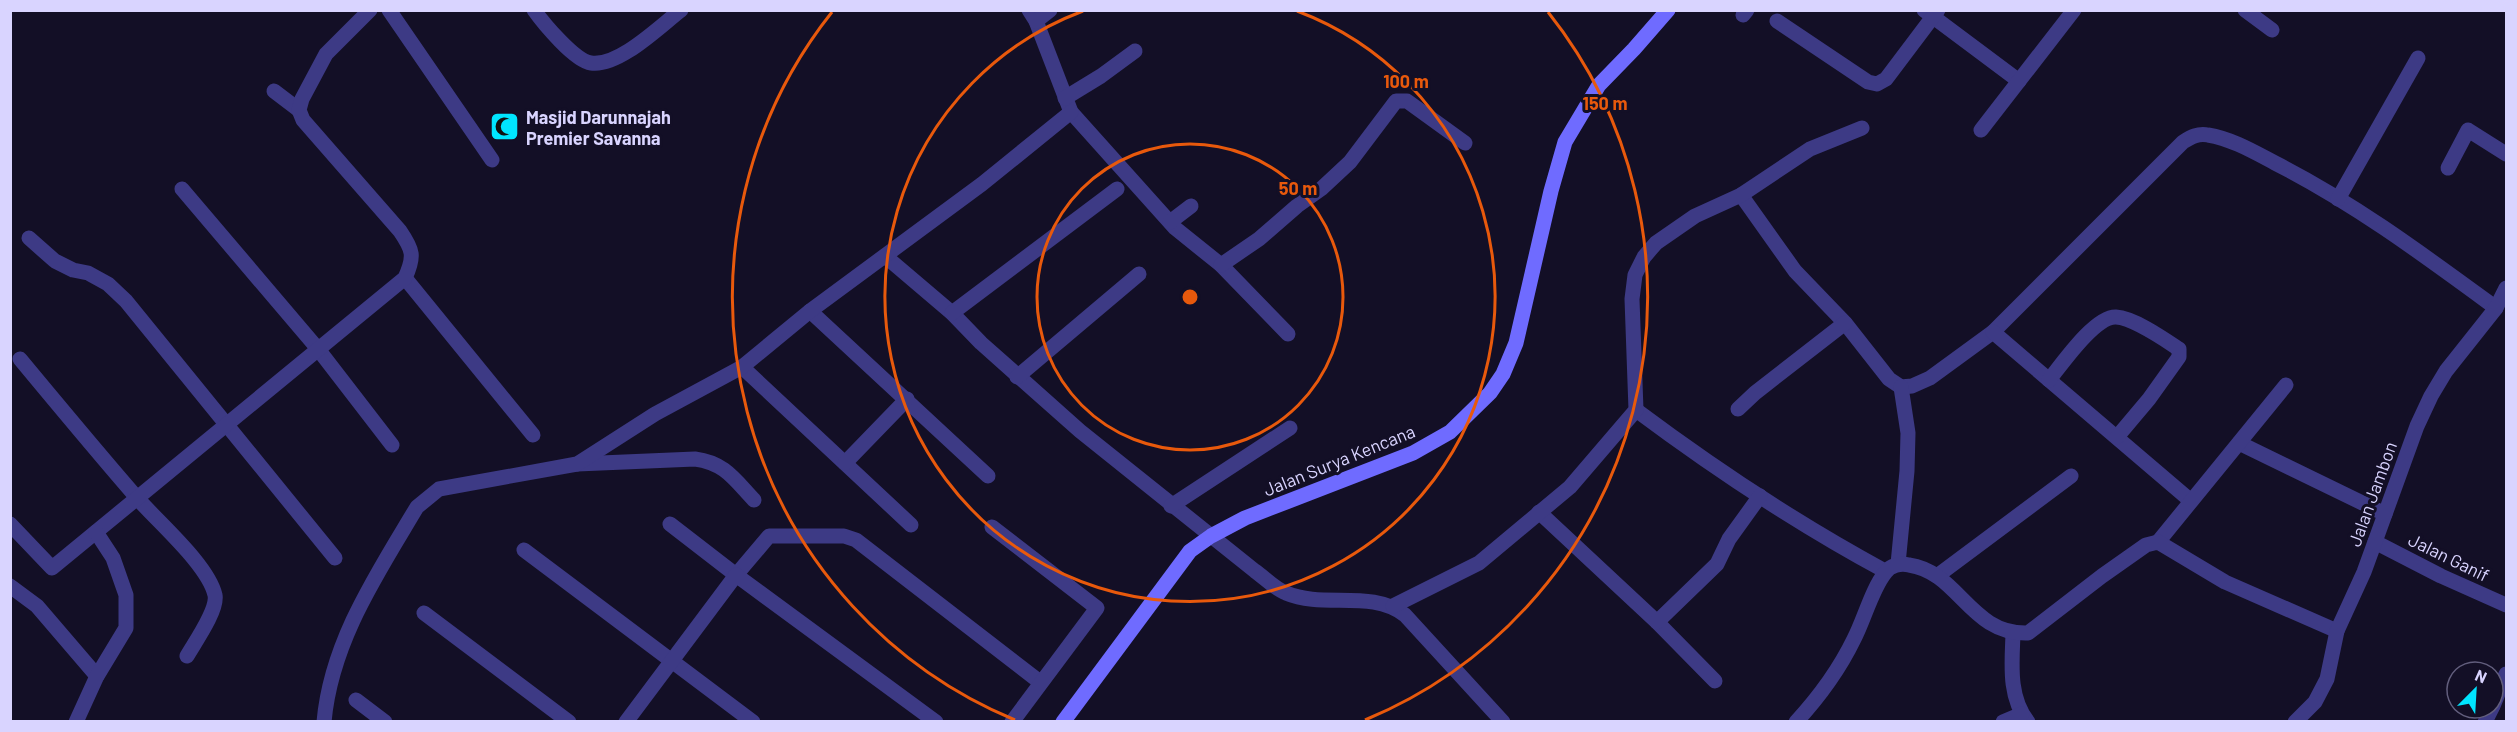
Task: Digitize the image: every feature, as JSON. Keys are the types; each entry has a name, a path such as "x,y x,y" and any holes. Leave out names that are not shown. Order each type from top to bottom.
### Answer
{"street":[{"path":"299,110 302,99 326,54 370,10"},
{"path":"389,10 492,160"},
{"path":"534,10 575,55 590,63 604,63 623,54 679,11"},
{"path":"1050,10 1032,16 1068,106 1170,222 1221,265 1288,334"},
{"name":"Jalan Surya Kencana","path":"1063,722 1190,551 1211,536 1245,518 1413,453 1450,432 1490,393 1503,374 1516,343 1551,191 1565,142 1599,85 1668,10"},
{"path":"1981,130 2074,10"},
{"path":"2245,10 2272,30"},
{"path":"1777,21 1868,82 1877,84 1886,79 1932,13 2019,81"},
{"path":"577,464 655,414 742,367 810,311 982,184 1101,76 1135,51"},
{"path":"2338,199 2418,58"},
{"path":"10,524 52,568 229,425 318,348 405,278 412,262 411,247 400,231 303,120 299,110 274,91"},
{"path":"1221,265 1259,239 1343,169 1396,101 1407,101 1465,143"},
{"path":"1393,606 1479,563 1570,487 1636,410 1632,298 1635,275 1644,257 1656,243 1695,216 1741,195 1810,149 1862,128"},
{"path":"2448,168 2468,130 2506,154"},
{"path":"1741,195 1795,271 1845,324 1889,379 1901,387 1912,386 1930,378 1993,332 2182,142 2195,135 2207,135 2236,144 2305,178 2410,246 2496,308"},
{"path":"182,189 318,348 392,445"},
{"path":"952,312 1117,189"},
{"path":"1170,222 1191,206"},
{"path":"28,238 55,261 73,270 88,273 108,284 126,301 335,558"},
{"path":"885,256 952,312 1017,377 1171,506 1284,593 1299,597 1379,602 1393,606 1405,615 1503,722"},
{"path":"1017,377 1139,274"},
{"path":"405,278 532,435"},
{"name":"Jalan Jambon","path":"2295,722 2315,702 2327,679 2337,631 2357,588 2417,426 2431,396 2446,371 2496,308 2506,288"},
{"path":"810,311 988,476"},
{"path":"2049,380 2091,330 2102,321 2114,317 2127,320 2179,349 2179,357 2149,399 2117,437"},
{"path":"1738,410 1755,393 1845,324"},
{"path":"1993,332 2191,501"},
{"path":"20,359 138,499 199,565 210,583 215,597 212,611 187,656"},
{"path":"742,367 911,525"},
{"path":"1636,410 1692,452 1813,531 1892,568 1912,565 1936,576 1965,600 1987,624 2013,634 2028,633 2146,545 2158,542 2286,385"},
{"path":"1796,722 1818,698 1833,675 1892,568 1907,471 1908,433 1901,387"},
{"path":"845,464 907,399"},
{"path":"1171,506 1290,428"},
{"path":"2239,443 2385,514"},
{"path":"324,722 327,692 360,604 417,507 439,489 577,464 695,459 711,461 724,468 754,500"},
{"path":"1936,576 2071,476"},
{"path":"1658,622 1717,564 1729,539 1760,496"},
{"path":"1539,512 1658,622 1715,681"},
{"path":"669,524 936,722"},
{"path":"992,527 1097,608 1012,722"},
{"path":"76,722 97,676 126,628 126,595 113,558 96,532"},
{"path":"626,722 736,575 769,536 844,536 856,540 1040,682"},
{"path":"2158,542 2225,582 2337,631"},
{"name":"Jalan Ganif","path":"2375,542 2441,576 2506,604"},
{"path":"524,550 753,722"},
{"path":"10,586 37,606 97,676"},
{"path":"424,613 568,722"},
{"path":"2003,722 2025,718 2011,677 2013,634"},
{"path":"356,700 385,722"}],"place":[{"name":"Masjid Darunnajah Premier Savanna","path":"505,127"}]}
